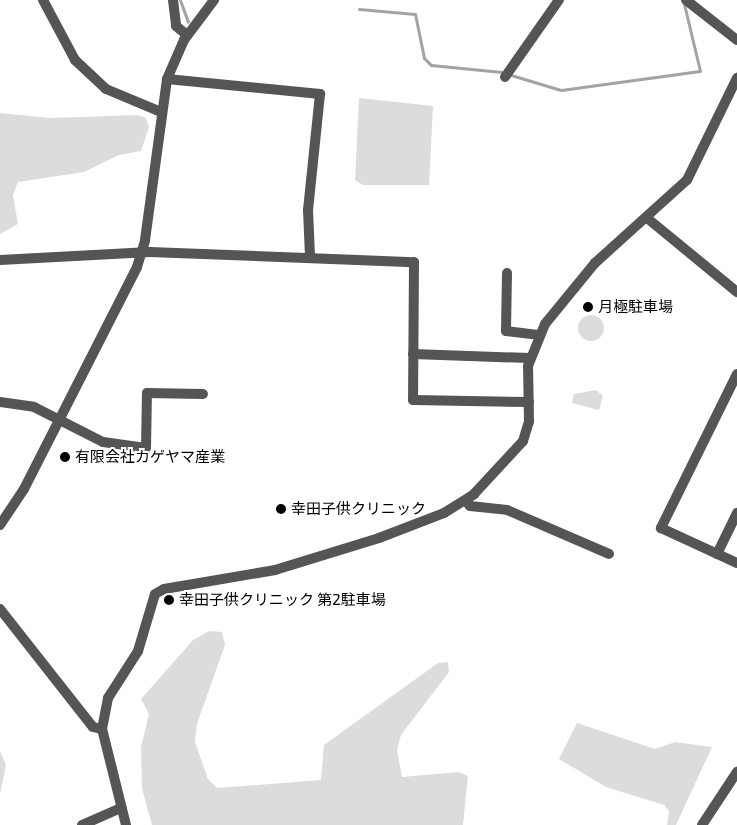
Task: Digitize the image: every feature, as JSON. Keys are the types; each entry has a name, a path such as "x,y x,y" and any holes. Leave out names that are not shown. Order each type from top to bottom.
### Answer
{"street":[{"path":"43,0 75,60 106,89 161,112"},
{"path":"173,0 176,26 187,35"},
{"path":"0,525 59,421 142,254 167,79 187,35 214,0"},
{"path":"504,76 559,0"},
{"path":"686,0 737,40"},
{"path":"126,825 102,729 108,698 138,651 158,592 285,568 386,536 466,501 518,450 527,432 530,402 530,358 538,335 586,272 647,218 692,172 737,78"},
{"path":"167,79 320,94 308,210 310,256"},
{"path":"647,218 737,292"},
{"path":"0,260 142,254 310,256 414,262 413,400 530,402"},
{"path":"508,273 506,331 538,335"},
{"path":"413,354 530,358"},
{"path":"737,374 734,386 661,528 737,563"},
{"path":"0,402 28,405 98,440 146,448 147,393 203,394"},
{"path":"466,501 470,506 507,510 609,554"},
{"path":"717,554 737,513"},
{"path":"0,609 93,727 102,729"},
{"path":"702,825 734,783 737,772"},
{"path":"82,825 121,808"}],"shaded area":[{"path":"359,98 433,106 429,185 363,185 355,180"},
{"path":"0,113 51,118 138,115 146,118 149,127 141,151 119,155 84,172 18,182 13,195 18,224 0,234"},
{"path":"591,315 600,319 604,328 600,337 591,341 582,337 578,328 582,319"},
{"path":"596,390 603,396 599,410 572,403 574,394"},
{"path":"209,631 222,632 225,645 197,724 195,742 208,779 217,788 321,780 324,745 438,663 448,662 449,672 401,735 397,750 402,777 459,772 468,776 463,825 152,825 142,789 141,747 149,714 141,699 193,640"},
{"path":"577,723 655,749 675,742 712,747 676,825 667,825 669,811 664,805 606,787 559,759"},
{"path":"0,751 6,765 0,794"}],"waterway":[{"path":"180,0 188,22"},
{"path":"511,75 561,90 700,71 684,4"},
{"path":"359,9 415,14 424,58 431,65 502,72"}],"place":[{"name":"月極駐車場","path":"588,307"},
{"name":"有限会社カゲヤマ産業","path":"65,457"},
{"name":"幸田子供クリニック","path":"281,509"},
{"name":"幸田子供クリニック 第2駐車場","path":"169,600"}]}
